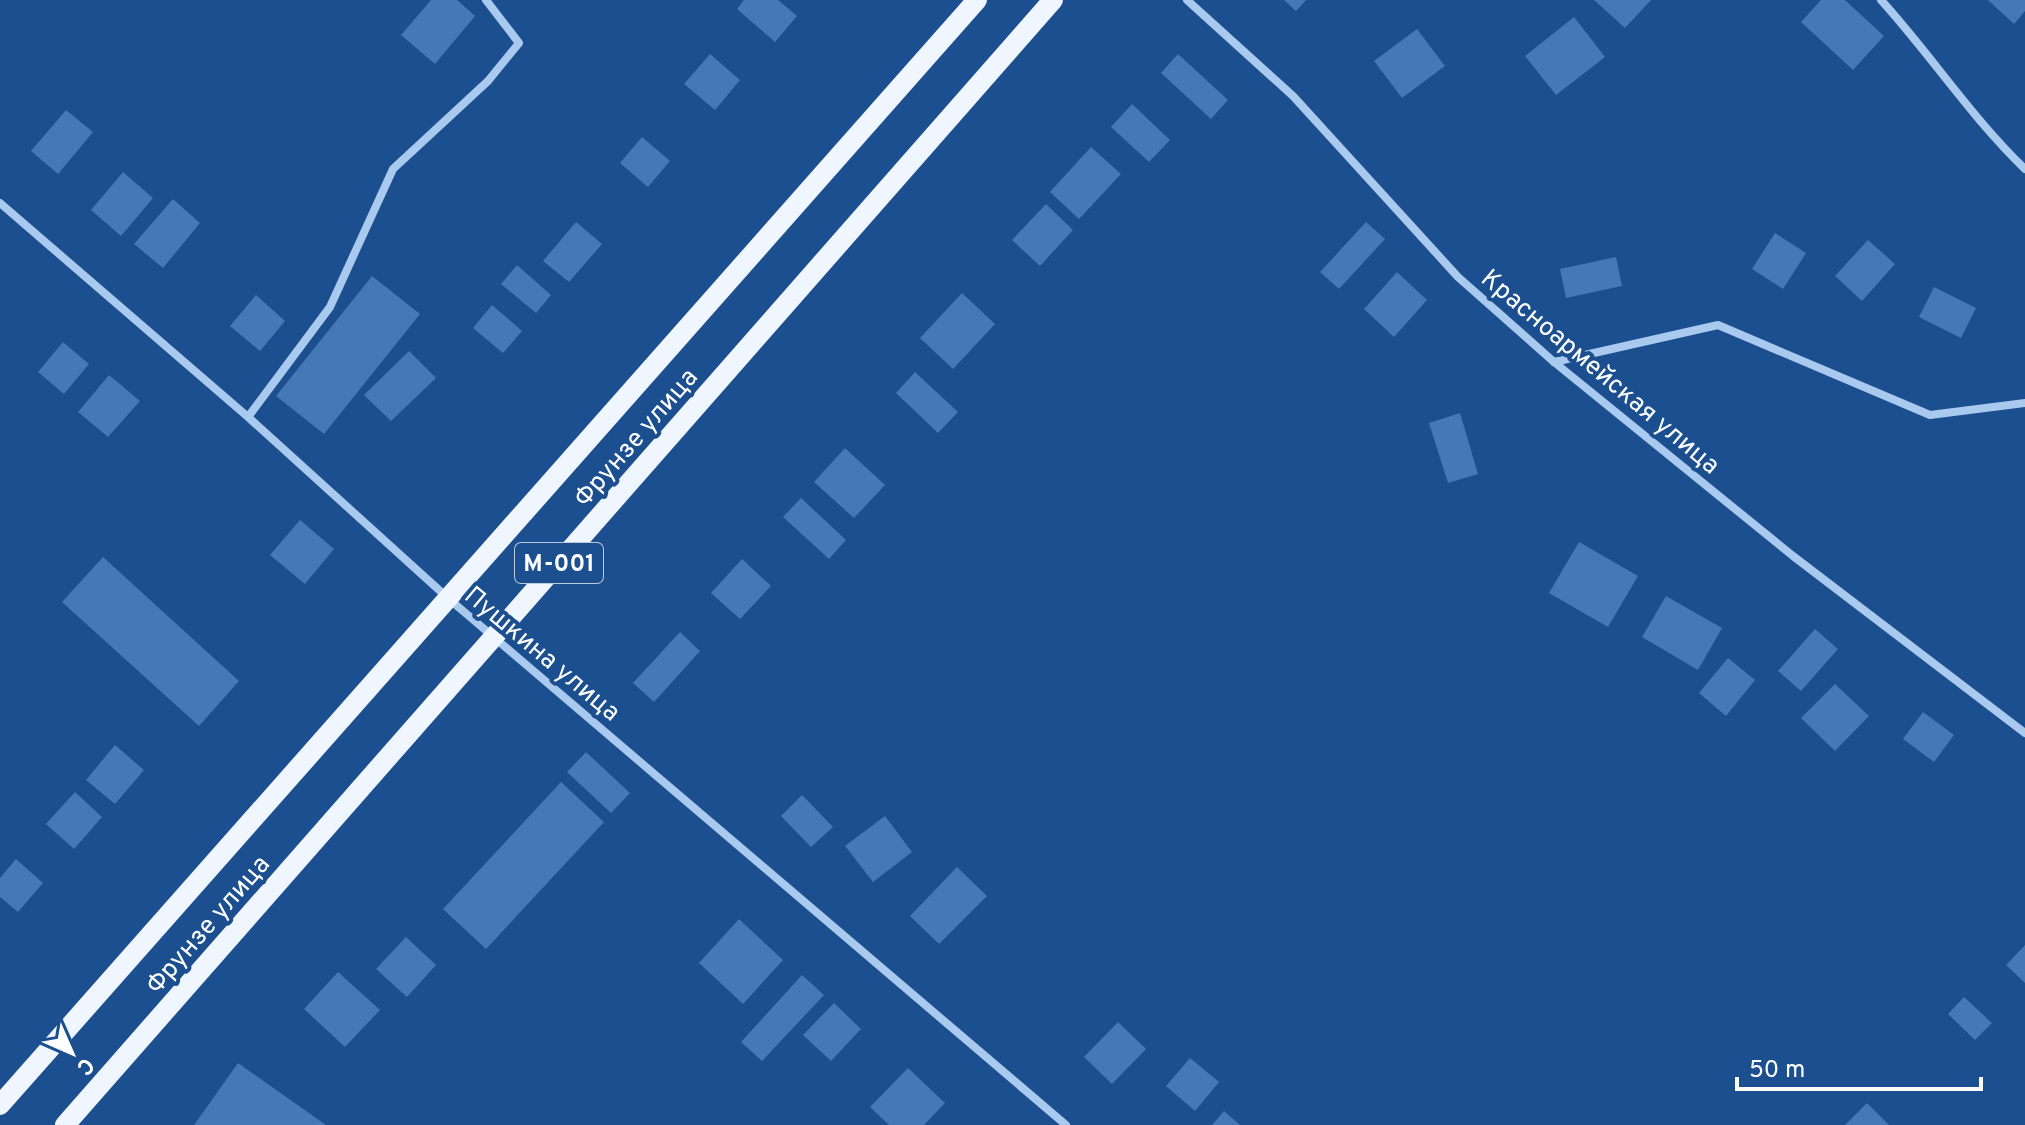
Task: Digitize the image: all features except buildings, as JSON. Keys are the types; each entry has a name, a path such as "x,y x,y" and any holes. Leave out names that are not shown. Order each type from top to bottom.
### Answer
{"main road":[{"name":"Фрунзе улица","path":"0,1105 977,0"},
{"name":"Фрунзе улица","path":"65,1125 1053,0"}],"street":[{"path":"248,417 330,307 393,169 488,81 519,43 486,0"},
{"name":"Красноармейская улица","path":"1187,0 1293,96 1458,277 1554,362 1793,556 2025,733"},
{"path":"1881,0 1933,58 1983,128 2025,169"},
{"name":"Пушкина улица","path":"0,203 248,417 449,599 1066,1125"},
{"path":"1554,362 1718,325 1930,415 2025,403"}]}
